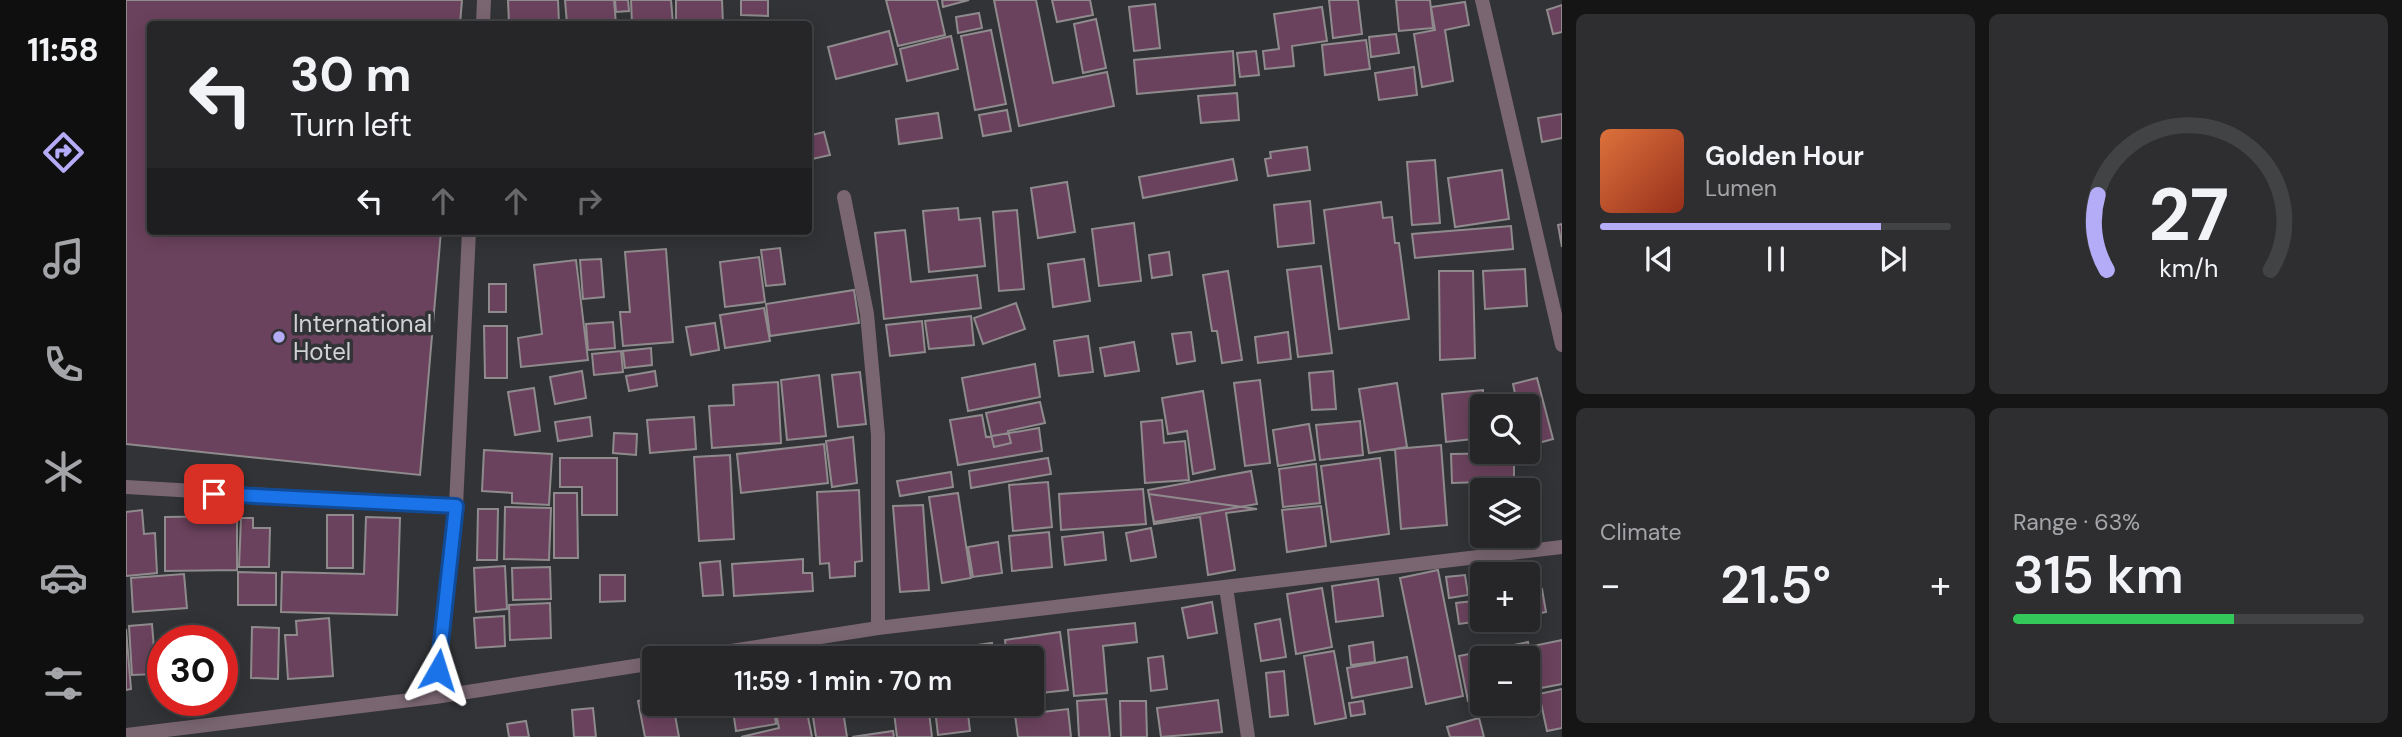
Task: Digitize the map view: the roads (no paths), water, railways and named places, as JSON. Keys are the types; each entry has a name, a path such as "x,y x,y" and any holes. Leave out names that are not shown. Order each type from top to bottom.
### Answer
{"street":[{"path":"483,21 484,0"},
{"path":"1482,0 1562,345"},
{"path":"844,197 867,314 878,435 878,628"},
{"path":"435,697 456,506 469,235"},
{"path":"126,487 456,506"},
{"path":"763,646 878,628 1562,547"},
{"path":"1226,587 1248,737"},
{"path":"126,735 435,697 642,665"}],"place":[{"name":"International Hotel","path":"279,337"}]}
